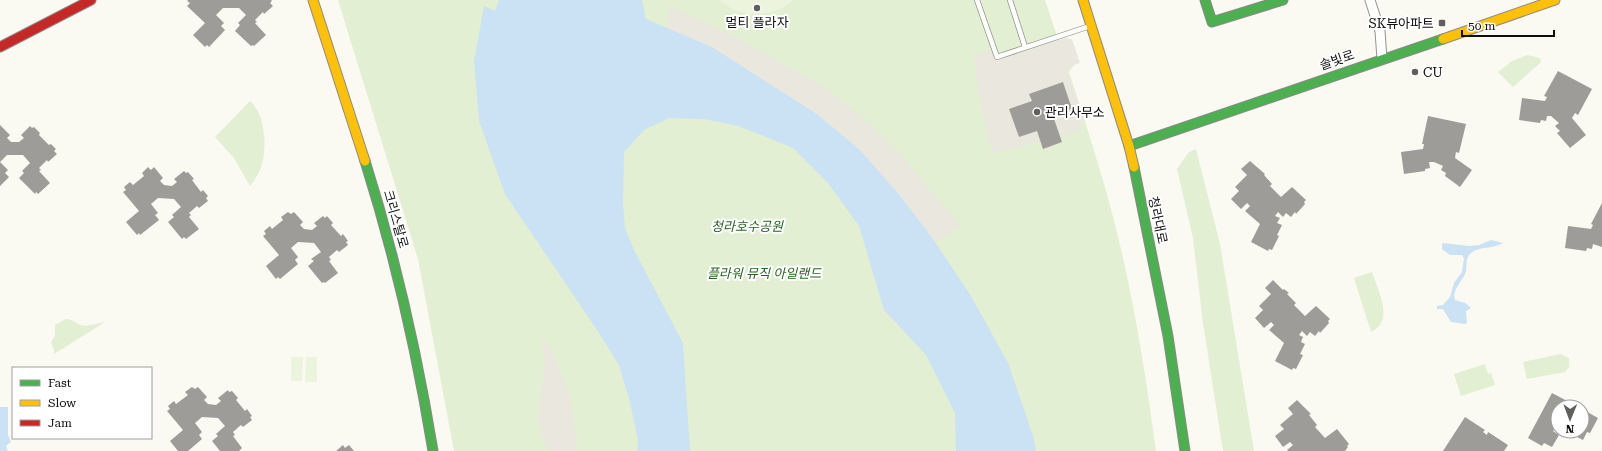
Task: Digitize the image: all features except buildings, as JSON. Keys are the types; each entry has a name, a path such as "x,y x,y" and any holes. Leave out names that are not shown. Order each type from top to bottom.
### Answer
{"street":[{"path":"0,47 91,0"},
{"name":"크리스탈로","path":"313,0 386,227 407,313 433,451"},
{"name":"청라대로","path":"1083,0 1129,146 1164,315 1185,451"},
{"path":"1205,0 1212,22 1283,0"},
{"path":"1370,0 1380,31 1382,59"},
{"name":"솔빛로","path":"1129,146 1555,0"}],"lane":[{"path":"977,0 997,57 1091,26"},
{"path":"1010,0 1025,47"}],"green space":[{"name":"청라호수공원","path":"338,0 1045,0 1092,143 1126,270 1146,378 1156,451 454,451 418,259"},
{"name":"멀티 플라자","path":"720,0 793,0 777,10 756,14 736,11"},
{"path":"1527,55 1540,58 1541,62 1513,87 1498,72 1512,61"},
{"path":"250,101 259,114 262,122 264,130 264,156 261,167 250,186 234,158 215,137"},
{"path":"1196,149 1220,244 1254,451 1223,451 1203,323 1193,238 1177,169 1189,152"},
{"path":"1372,272 1381,296 1383,313 1382,321 1378,327 1371,332 1354,278"},
{"path":"66,319 84,325 105,322 54,354 51,342 55,336 55,325"},
{"path":"1561,354 1569,358 1569,367 1565,372 1527,379 1523,362"},
{"path":"291,357 303,357 302,381 291,381"},
{"path":"306,357 317,357 317,382 305,382"},
{"path":"1485,364 1488,374 1491,373 1495,385 1461,396 1454,374"}],"shaded area":[{"path":"670,6 733,36 823,86 855,111 899,153 961,226 936,243 817,114 712,47 667,28"},
{"path":"1065,38 1072,39 1080,63 1074,65 1068,73 1084,119 1079,130 1061,138 1053,116 1072,109 1063,82 1029,94 1032,101 1009,109 1019,137 1037,131 1040,142 992,154 981,107 973,54 994,49 997,58 1001,59"},
{"path":"542,337 551,349 570,396 578,451 549,451 545,444 537,418 545,363"}],"water":[{"path":"499,0 642,0 646,19 712,47 817,114 860,150 897,192 931,236 971,296 1008,363 1033,436 1036,451 956,451 955,413 926,355 884,310 859,226 828,183 793,148 739,126 704,119 669,118 644,130 624,152 623,204 625,228 634,250 683,343 690,451 637,451 638,440 630,402 619,365 505,194 479,121 474,61 484,6 495,11"},
{"path":"1491,240 1503,243 1496,246 1478,249 1471,253 1467,259 1465,274 1456,289 1454,296 1455,300 1465,303 1471,308 1466,311 1467,323 1451,322 1443,309 1437,309 1437,306 1443,305 1450,297 1454,283 1462,272 1464,258 1462,255 1450,255 1442,249 1442,245 1443,243 1469,246 1479,245"},
{"path":"0,407 8,407 8,435 11,442 6,446 8,451 0,451"}],"traffic: fast":[{"path":"1205,0 1212,22 1283,0"},
{"path":"1129,146 1443,39"},
{"path":"365,161 386,233 404,305 420,378 433,451"},
{"path":"1134,167 1168,336 1185,451"}],"traffic: slow":[{"path":"313,0 365,161"},
{"path":"1083,0 1129,146 1134,167"},
{"path":"1443,39 1555,0"}],"traffic: jam":[{"path":"0,47 91,0"}],"place":[{"name":"멀티 플라자","path":"757,8"},
{"name":"SK뷰아파트","path":"1442,23"},
{"name":"CU","path":"1415,72"},
{"name":"관리사무소","path":"1037,112"}],"park label":[{"name":"플라워 뮤직 아일랜드","path":"764,273"}]}
